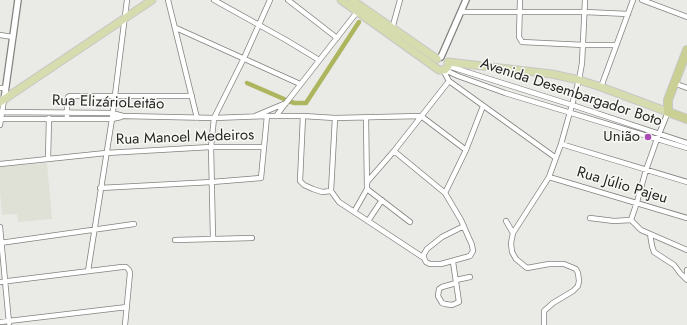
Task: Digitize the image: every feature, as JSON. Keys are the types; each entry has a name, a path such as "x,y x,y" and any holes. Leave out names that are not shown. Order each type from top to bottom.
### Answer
{"highway":[{"path":"668,112 683,86 687,50"},
{"path":"668,112 668,100 686,64"},
{"path":"668,112 687,119"}],"main road":[{"path":"2,101 152,0"},
{"path":"341,0 439,70 446,67 529,70 552,74 601,87 668,112"},
{"path":"352,0 392,29 439,58 445,59 446,67"},
{"path":"436,67 435,63 439,58"}],"street":[{"path":"0,125 3,88 13,37 18,0"},
{"path":"88,271 112,119 127,0"},
{"path":"168,0 197,118"},
{"path":"214,0 259,24 319,60"},
{"path":"213,238 211,147 214,118 244,58 270,0"},
{"path":"288,0 337,38"},
{"path":"392,29 400,0"},
{"path":"439,58 466,0"},
{"path":"520,0 519,37 522,42 584,45 616,44"},
{"path":"544,325 544,311 578,286 578,273 576,269 564,264 549,264 527,268 516,260 512,252 511,243 513,233 549,177 561,144 579,80 584,45 585,0"},
{"path":"601,87 633,0"},
{"path":"642,0 687,17"},
{"path":"461,12 520,11 628,14"},
{"path":"276,116 357,12"},
{"path":"176,28 300,84"},
{"path":"0,35 13,37"},
{"path":"446,67 449,81 556,158"},
{"name":"Avenida Desembargador Boto","path":"446,67 572,105 687,148"},
{"name":"Avenida Desembargador Boto","path":"446,67 458,76 483,85 570,112 687,143"},
{"path":"483,85 485,78"},
{"path":"367,182 394,151 449,81"},
{"path":"67,119 68,97 192,96"},
{"path":"253,116 286,103"},
{"path":"445,193 466,150 484,106"},
{"name":"Rua ElizárioLeitão","path":"2,112 112,113 123,116 197,118 303,116 366,118 421,116"},
{"path":"48,159 49,112"},
{"path":"631,220 646,170 668,112"},
{"path":"0,119 112,119 123,116"},
{"path":"100,188 260,178 267,116"},
{"path":"303,116 300,181 304,185 322,192 330,191"},
{"path":"421,116 466,150"},
{"path":"335,118 330,191 339,202 424,258 426,262 430,264 453,262 470,256 473,251 464,226 445,193 394,151"},
{"path":"354,212 367,189 366,118"},
{"path":"561,144 687,182"},
{"name":"Rua Manoel Medeiros","path":"0,164 106,153 211,147 264,147"},
{"name":"Rua Júlio Pajeu","path":"549,177 687,218"},
{"path":"367,189 410,222"},
{"path":"368,221 382,200"},
{"path":"590,218 631,220 640,230 687,250"},
{"path":"506,220 513,233"},
{"path":"1,243 134,224"},
{"path":"424,258 424,254 428,249 442,237 464,226"},
{"path":"0,227 2,282 9,324"},
{"path":"650,234 654,252 674,265 687,280"},
{"path":"175,240 252,238"},
{"path":"453,262 456,281 460,300 456,304 442,303 438,296 439,289 442,286 456,281 470,277"},
{"path":"2,282 126,267 130,274 125,325"},
{"path":"687,270 687,276"},
{"path":"0,322 9,324 127,307"}],"shaded area":[{"path":"47,163 52,219 18,222 17,214 2,215 0,167"}],"waterway":[{"path":"287,101 306,103 359,22"},
{"path":"247,83 284,99"}],"place":[{"name":"União","path":"648,137"}]}
